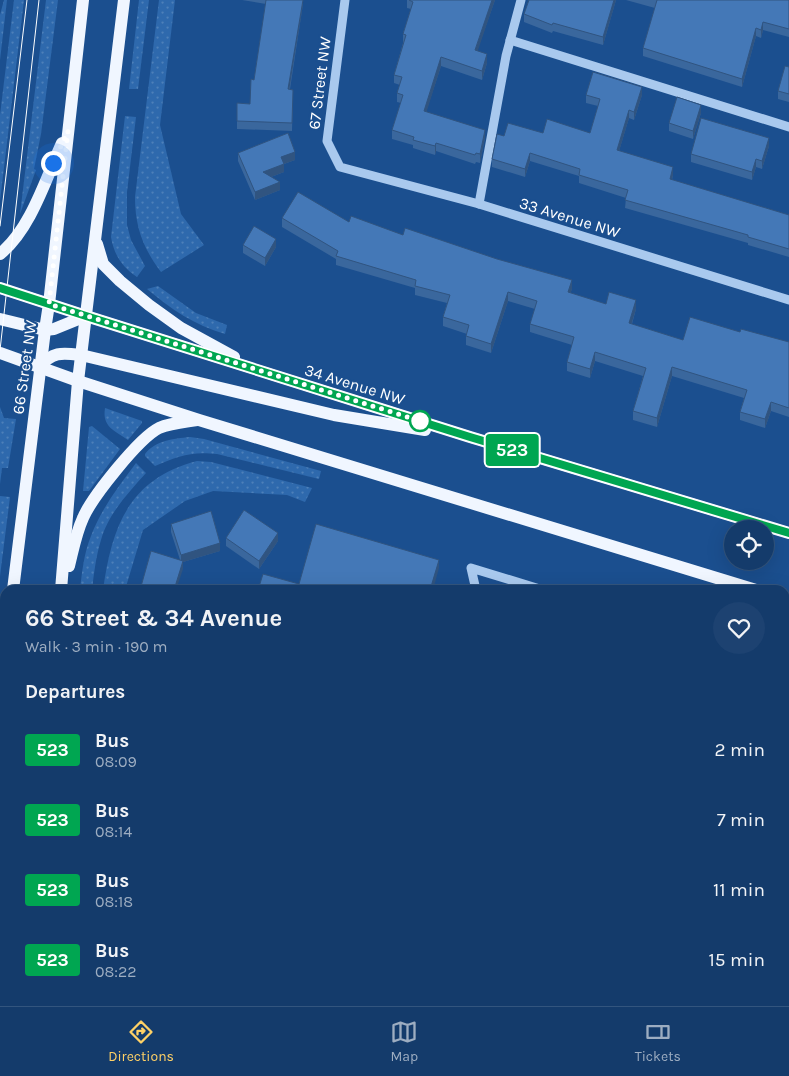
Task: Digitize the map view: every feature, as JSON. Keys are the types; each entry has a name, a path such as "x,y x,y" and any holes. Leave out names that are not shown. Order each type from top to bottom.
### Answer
{"main road":[{"name":"66 Street NW","path":"14,585 49,304 83,0"},
{"path":"61,585 78,381 124,0"},
{"path":"0,254 25,227 68,131"},
{"path":"96,237 103,264 149,305 181,328 262,372"},
{"name":"34 Avenue NW","path":"0,288 470,437 789,533"},
{"path":"0,319 45,330 54,329 86,316"},
{"path":"0,353 78,381 198,420 740,585"},
{"path":"40,367 47,358 57,354 81,355 334,415 470,437"},
{"path":"62,585 80,525 93,500 131,452 159,428 198,420"}],"street":[{"name":"67 Street NW","path":"340,167 327,141 345,0"},
{"path":"479,204 510,40 521,0"},
{"path":"510,40 789,127"},
{"name":"33 Avenue NW","path":"340,167 479,204 789,300"},
{"path":"475,585 471,568 527,585"}],"shaded area":[{"path":"4,0 7,0 0,60 0,15"},
{"path":"14,0 24,0 0,201 0,115"},
{"path":"46,0 58,0 41,134 34,169 36,170 20,214"},
{"path":"139,0 149,0 138,89 129,89"},
{"path":"159,0 175,0 160,125 181,214 204,245 161,272 141,237 135,208"},
{"path":"125,116 136,117 127,192 127,225 131,240 145,266 137,277 120,260 114,249 111,237"},
{"path":"158,286 196,313 227,325 225,334 183,316 147,289"},
{"path":"0,407 4,418 16,419 8,468 2,468 0,484"},
{"path":"105,408 142,421 142,423 128,440 107,424"},
{"path":"92,426 120,449 89,491 83,491 89,427"},
{"path":"190,437 204,439 321,471 319,479 217,454 200,453 185,455 155,466 145,456 149,449 160,443"},
{"path":"197,461 211,462 312,488 305,502 287,495 213,491 185,501 143,530 126,585 104,585 112,545 128,508 140,493 155,480 174,469"},
{"path":"136,463 146,473 114,512 104,530 96,558 93,585 81,585 89,542 100,516"},
{"path":"0,496 10,497 0,576"}],"building":[{"path":"266,0 303,0 288,89 293,90 292,123 237,121 237,103 250,104 251,79 254,80"},
{"path":"409,0 492,0 475,50 487,54 482,71 441,57 424,111 485,130 480,154 476,153 475,155 436,143 435,146 413,140 414,137 392,130 403,95 397,93 402,77 394,75 406,35 403,34 413,2"},
{"path":"529,0 614,0 603,37 553,23 552,25 524,14"},
{"path":"657,0 789,0 789,29 763,22 761,30 756,28 742,79 643,48"},
{"path":"785,66 789,67 789,94 778,91"},
{"path":"593,72 642,87 634,112 629,110 617,150 673,167 670,179 789,215 789,249 748,237 748,235 625,200 628,190 579,175 580,169 530,153 525,169 492,159 497,134 504,136 508,123 543,133 547,119 590,133 600,99 586,95"},
{"path":"677,97 701,105 693,131 669,123"},
{"path":"701,118 769,138 762,161 756,159 752,172 691,154"},
{"path":"288,133 295,152 281,157 284,164 263,172 280,182 255,192 238,153"},
{"path":"298,192 349,222 351,216 403,235 405,228 497,259 572,280 568,292 606,304 609,292 636,300 629,323 683,340 690,317 740,332 741,329 789,342 789,408 771,402 765,419 740,412 747,390 672,367 657,418 633,411 646,368 595,352 590,369 567,362 574,337 530,324 537,301 508,292 491,344 466,336 469,325 443,317 450,295 415,286 416,280 336,256 338,251 282,218"},
{"path":"254,226 276,239 265,258 243,245"},
{"path":"244,510 278,533 259,561 226,538"},
{"path":"211,511 220,543 181,555 171,524"},
{"path":"316,524 439,560 432,585 260,585 263,574 299,584"},
{"path":"151,551 183,561 176,585 141,585"}],"tram line":[{"path":"0,226 27,0"},
{"path":"0,350 39,0"}],"bus line":[{"name":"523","path":"0,288 470,437 789,533"}],"route":[{"path":"53,163 68,131 49,304 420,421"}]}
